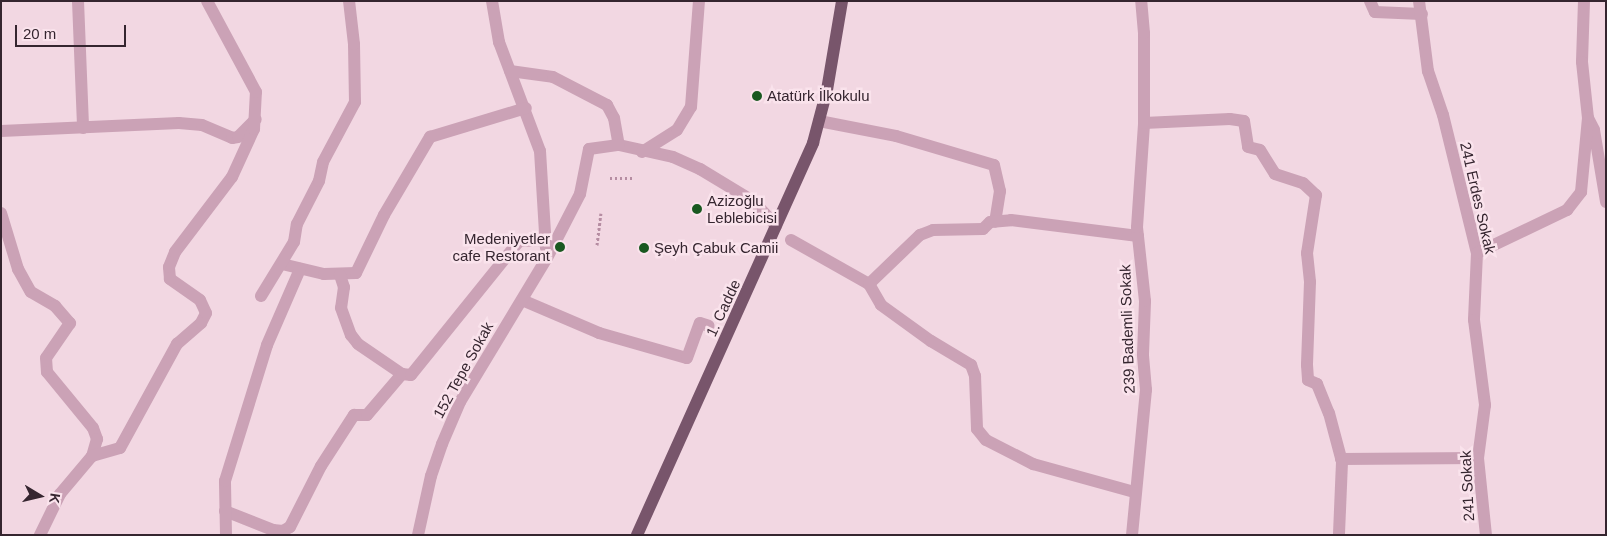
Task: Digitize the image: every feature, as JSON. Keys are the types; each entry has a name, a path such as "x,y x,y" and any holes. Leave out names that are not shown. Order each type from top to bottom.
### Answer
{"main road":[{"name":"1. Cadde","path":"637,535 814,143 842,1"}],"street":[{"path":"78,1 83,128"},
{"path":"92,456 120,448 177,344 201,323 206,313 200,300 170,279 169,267 175,252 232,177 250,143 256,119 256,92 207,1"},
{"path":"260,296 282,264 294,242 297,224 319,181 323,162 355,102 354,44 349,1"},
{"path":"492,1 499,42 526,108 540,151 546,258"},
{"path":"642,152 677,130 692,106 700,1"},
{"name":"239 Bademli Sokak","path":"1132,535 1134,492 1146,390 1143,354 1145,301 1138,236 1144,123 1144,33 1141,1"},
{"path":"1370,1 1375,12 1420,7"},
{"path":"1477,252 1567,210 1581,192 1588,118 1582,62 1584,1"},
{"name":"241 Erdes Sokak","path":"1420,7 1428,71 1443,116 1477,252 1474,320 1485,405"},
{"path":"510,71 553,77 607,105 614,118 619,145 642,152 673,157 700,168 753,201 776,226"},
{"path":"282,264 300,269 340,274 356,273 384,214 430,137 526,108"},
{"path":"1588,118 1594,130 1606,202"},
{"path":"1,131 202,124 232,138 238,137 256,119"},
{"path":"1144,123 1230,119 1244,121 1248,147 1260,150 1275,174 1303,183 1316,195 1307,253 1310,282 1308,380 1317,384 1329,413 1341,458 1343,489 1339,535"},
{"path":"819,121 896,136 994,165 1000,191 995,222"},
{"name":"152 Tepe Sokak","path":"418,535 431,476 460,402 522,300 580,194 589,149 619,145"},
{"path":"1,213 18,269 31,292 55,306 70,323 46,358 47,372 93,428 97,439 92,456 60,494 40,535"},
{"path":"869,284 920,235 933,230 983,229 995,222 1010,220 1138,236"},
{"path":"340,274 344,287 341,308 351,335 358,344 402,374 412,375 519,241 546,240"},
{"path":"791,240 869,284 881,305 931,341 971,365 975,376 977,430 986,440 1033,464 1134,492"},
{"path":"226,535 224,511 225,480 238,434 277,318 300,269"},
{"path":"522,300 599,333 687,358 700,323 709,326"},
{"path":"224,511 274,530 283,531 290,527 344,426 354,415 367,415 402,374"},
{"name":"241 Sokak","path":"1485,405 1478,458 1486,535"},
{"path":"1341,458 1478,458"}],"path":[{"path":"605,183 609,178 636,176 642,152"},
{"path":"597,245 602,206"}],"place":[{"name":"Atatürk İlkokulu","path":"757,96"},
{"name":"Azizoğlu Leblebicisi","path":"697,209"},
{"name":"Medeniyetler cafe Restorant","path":"560,247"},
{"name":"Şeyh Çabuk Camii","path":"644,248"}]}
